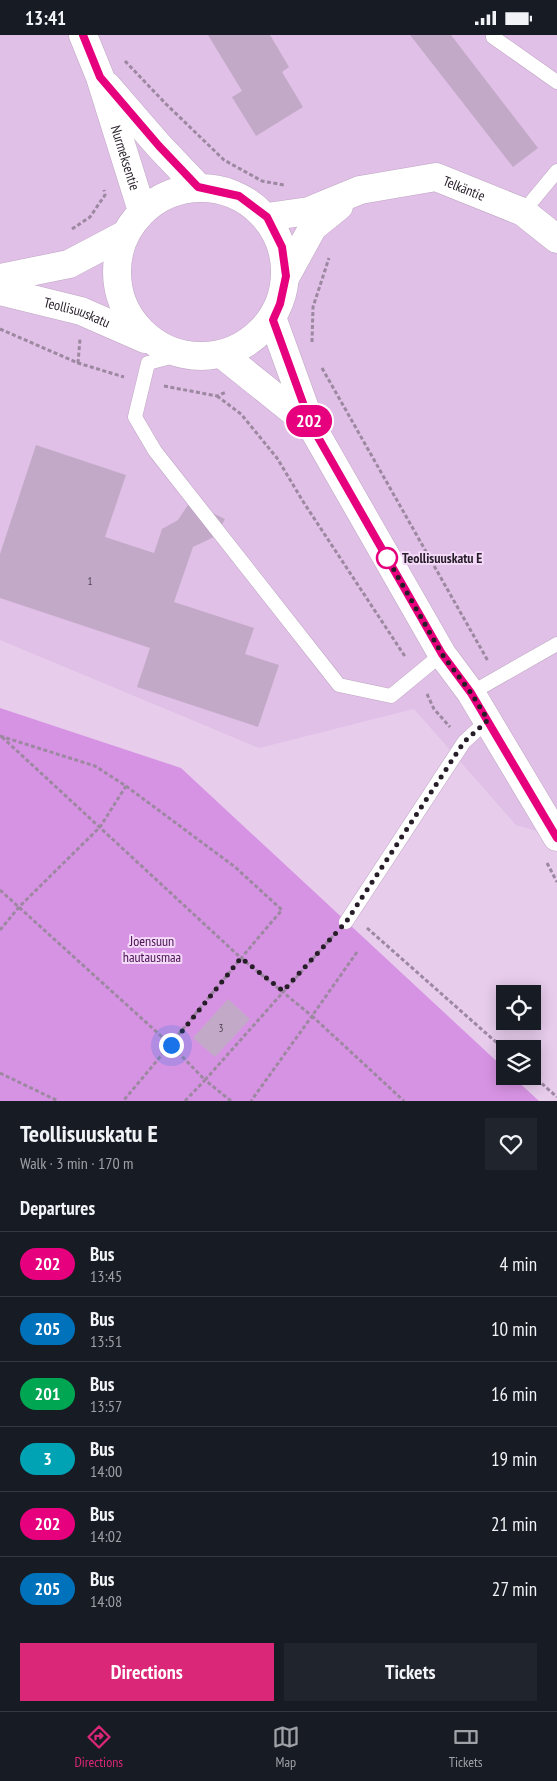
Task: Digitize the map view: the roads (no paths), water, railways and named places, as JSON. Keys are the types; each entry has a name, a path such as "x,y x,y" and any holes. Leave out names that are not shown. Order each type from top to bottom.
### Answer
{"street":[{"name":"Nurmeksentie","path":"83,35 100,77 142,211"},
{"name":"Nurmeksentie","path":"100,77 159,146 198,187"},
{"name":"Telkäntie","path":"267,217 311,219 360,190 436,177 523,212 557,239"},
{"path":"286,276 282,247 267,217 239,196 198,187 169,193 142,211 124,235 116,263 115,278 123,307 139,332 151,342 178,355 223,355 239,348 273,320 280,304 286,276 311,219"},
{"path":"0,278 69,263 124,235"},
{"name":"Teollisuuskatu","path":"0,291 81,311 151,342"},
{"path":"273,320 311,425 442,654 488,720 550,847"},
{"path":"223,355 311,425"}],"lane":[{"path":"493,37 557,82"},
{"path":"523,212 557,171"},
{"path":"178,355 148,363 135,417 154,451 339,685 390,696 442,654"},
{"path":"471,693 557,644"},
{"path":"346,922 464,742 488,720"}],"place":[{"name":"Teollisuuskatu E","path":"387,558"}],"park label":[{"name":"Joensuun hautausmaa","path":"152,949"}]}
